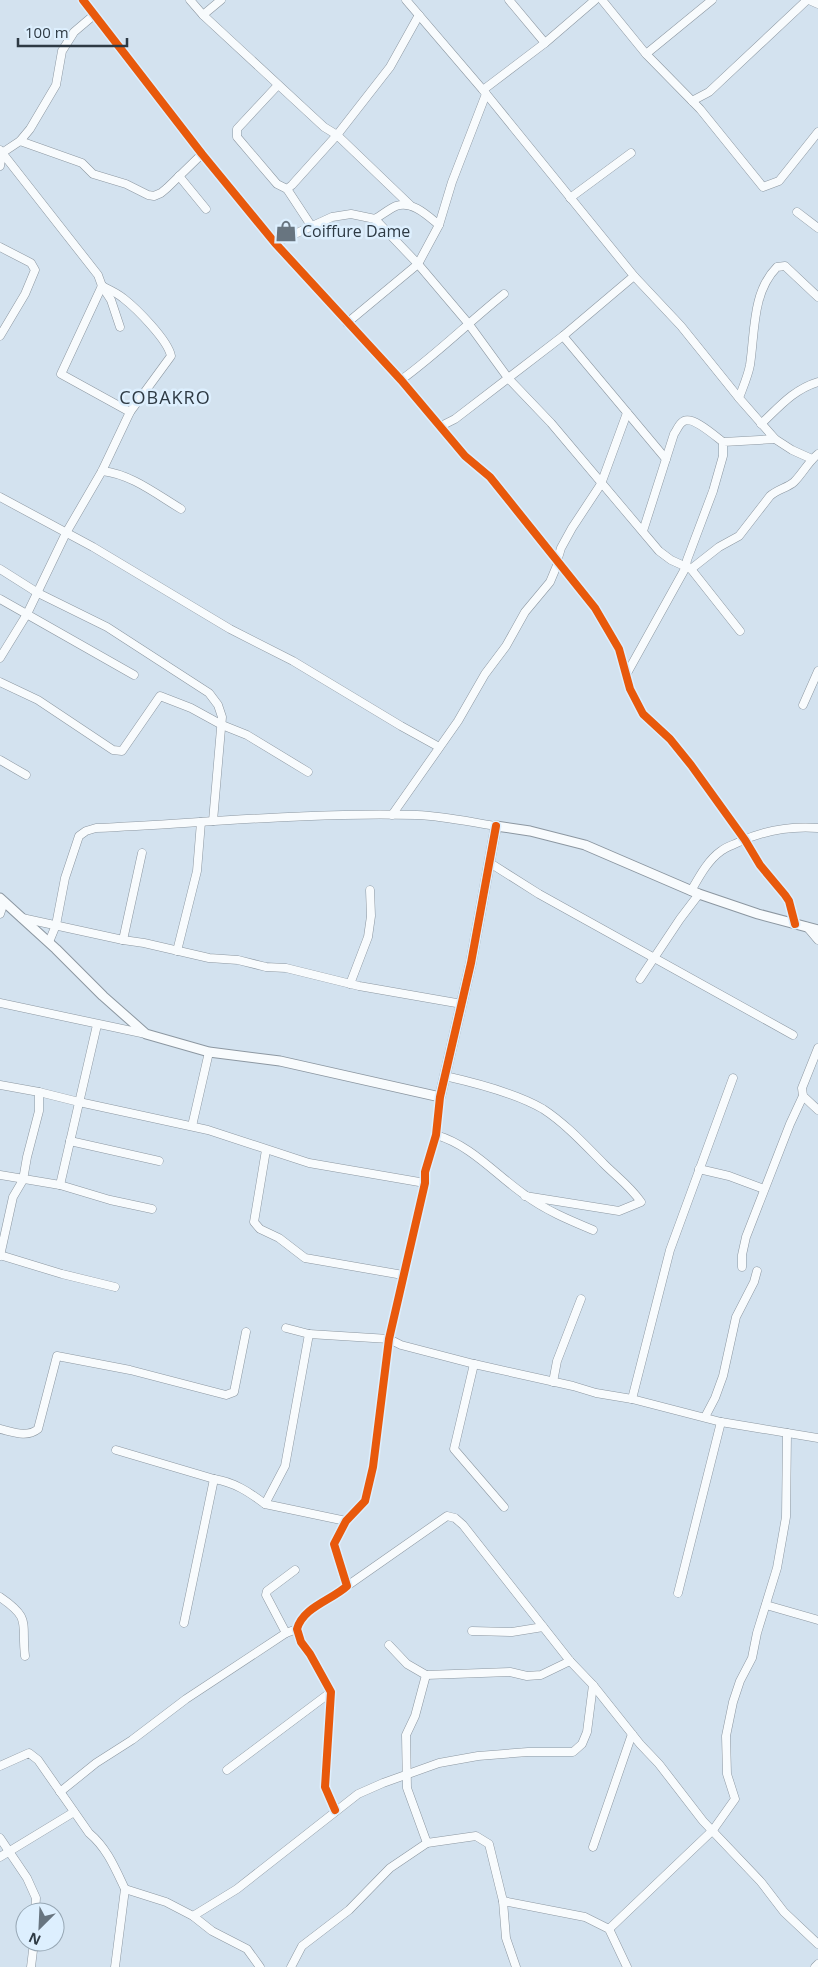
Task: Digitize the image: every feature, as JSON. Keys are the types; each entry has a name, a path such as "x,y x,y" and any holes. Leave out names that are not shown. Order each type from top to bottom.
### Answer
{"street":[{"path":"190,0 203,15 324,127 337,135 410,205 424,212 439,225"},
{"path":"203,15 222,0"},
{"path":"406,0 485,92 634,276 681,326 761,424 775,439 792,450 815,457 792,483 770,496 739,536 688,568 626,674"},
{"path":"509,0 545,44"},
{"path":"347,324 418,264 439,225 452,182 485,92 545,44 595,0"},
{"path":"602,0 646,54 692,101 763,187 778,181 818,132"},
{"path":"646,54 712,0"},
{"path":"692,101 709,92 808,0 818,4"},
{"path":"85,1 202,154 275,243 347,324 401,380 465,456 490,476 558,564 595,608 619,649 630,689 643,714 670,739 745,840 760,865 789,901 795,924"},
{"path":"1,152 20,141 30,129 56,85 62,51 74,32 94,15"},
{"path":"287,189 337,135 390,67 419,15"},
{"path":"278,84 237,129 237,137 277,184 287,189 312,227"},
{"path":"20,141 82,163 93,174 126,184 154,196 161,193 202,154"},
{"path":"0,166 1,152"},
{"path":"1,152 98,275 102,286 111,300 120,326"},
{"path":"570,198 631,153"},
{"path":"179,176 206,209"},
{"path":"375,219 397,205 410,205"},
{"path":"797,212 818,228"},
{"path":"275,243 332,217 351,214 375,219 418,264 468,323 508,378 550,422 660,551 671,560 688,568 740,631"},
{"path":"0,247 31,263 35,270 25,294 0,336"},
{"path":"739,398 749,367 762,287 768,276 777,266 785,266 818,297"},
{"path":"441,426 454,419 563,336 634,276"},
{"path":"102,286 61,374 130,412"},
{"path":"0,658 27,614 66,533 102,470 130,412 171,356 170,350 152,325 122,296 102,286"},
{"path":"401,380 504,294"},
{"path":"563,336 666,459"},
{"path":"761,424 788,398 805,386 818,382"},
{"path":"392,816 458,721 485,674 506,646 525,612 550,582 558,564 561,548 601,484 627,412"},
{"path":"643,531 674,434 680,424 686,420 692,420 723,442 775,439"},
{"path":"688,568 687,560 716,483 723,456 723,442"},
{"path":"102,470 128,477 181,509"},
{"path":"0,497 93,547 230,629 293,661 439,747"},
{"path":"0,569 38,593 107,627 209,693 218,705 222,717 213,821"},
{"path":"0,598 134,675"},
{"path":"803,706 818,671"},
{"path":"0,682 38,700 117,752 122,751 160,696 191,708 222,725 247,735 308,772"},
{"path":"0,760 26,775"},
{"path":"49,942 56,925 65,878 79,836 86,831 96,828 257,818 420,815 530,831 585,845 695,893 818,930"},
{"path":"177,951 197,871 200,822"},
{"path":"347,1586 334,1544 346,1521 365,1501 373,1467 389,1339 436,1135 440,1097 477,934 496,826"},
{"path":"640,979 685,912 695,893 701,875 722,850 776,829 796,826 818,828"},
{"path":"124,940 142,854"},
{"path":"490,863 539,894 655,957 708,989 793,1034"},
{"path":"350,984 368,937 371,916 370,890"},
{"path":"0,914 2,900"},
{"path":"2,900 146,1034"},
{"path":"22,918 209,958 238,960 266,967 286,968 350,984 462,1004"},
{"path":"807,927 818,940"},
{"path":"0,1003 146,1034 209,1052 280,1061 440,1097"},
{"path":"60,1185 97,1025"},
{"path":"742,1267 742,1255 746,1237 790,1124 803,1096 802,1088 818,1048"},
{"path":"192,1126 209,1052"},
{"path":"445,1076 526,1100 544,1110 565,1126 614,1174 627,1184 641,1202 620,1211 525,1196"},
{"path":"632,1399 670,1250 734,1078"},
{"path":"0,1085 208,1130 309,1163 425,1183"},
{"path":"39,1092 39,1111 23,1180 13,1197 0,1256 115,1287"},
{"path":"803,1096 818,1110"},
{"path":"436,1135 453,1141 525,1196 563,1218 593,1230"},
{"path":"70,1141 159,1161"},
{"path":"266,1150 254,1222 260,1229 278,1238 305,1258 403,1276"},
{"path":"699,1169 729,1176 764,1189"},
{"path":"0,1175 60,1185 110,1200 152,1209"},
{"path":"705,1417 715,1398 722,1376 736,1317 754,1282 757,1271"},
{"path":"553,1382 557,1361 581,1299"},
{"path":"286,1328 309,1334 389,1339 401,1345 474,1364 596,1393 632,1399 721,1422 818,1438"},
{"path":"0,1429 32,1434 38,1429 57,1356 130,1370 226,1395 231,1394 234,1392 246,1332"},
{"path":"265,1504 285,1466 309,1334"},
{"path":"474,1364 454,1449 504,1507"},
{"path":"678,1593 721,1422"},
{"path":"610,1929 712,1830 735,1799 727,1774 726,1736 733,1702 740,1681 752,1658 777,1568 786,1517 787,1433"},
{"path":"116,1450 214,1479 225,1480 249,1492 265,1504 346,1521"},
{"path":"184,1623 214,1479"},
{"path":"335,1810 325,1786 331,1692 310,1654 301,1642 297,1629 303,1618 315,1607 337,1595 447,1516 455,1518 463,1525 570,1661 593,1685 659,1764 692,1808 761,1882 784,1912 818,1944"},
{"path":"286,1633 266,1595 268,1591 295,1570"},
{"path":"0,1597 18,1610 23,1618 25,1656"},
{"path":"766,1605 818,1620"},
{"path":"472,1631 512,1632 543,1628"},
{"path":"60,1792 96,1763 132,1740 186,1698 286,1633 297,1629"},
{"path":"389,1646 406,1664 426,1675 510,1672 527,1676 541,1675 570,1661"},
{"path":"426,1675 415,1716 406,1735 407,1788 427,1843"},
{"path":"193,1916 237,1889 335,1810 358,1794 439,1763 478,1756 528,1752 574,1752 582,1744 587,1732 593,1685"},
{"path":"227,1770 331,1692"},
{"path":"593,1846 632,1734"},
{"path":"0,1766 29,1753 38,1760 90,1833 100,1841 125,1889 115,1967"},
{"path":"0,1857 74,1812"},
{"path":"290,1967 302,1946 349,1910 390,1868 427,1843 476,1836 489,1844 503,1901 506,1938 516,1967"},
{"path":"0,1838 26,1878 36,1898 36,1902"},
{"path":"125,1889 166,1902 193,1916 212,1931 247,1949 260,1967"},
{"path":"503,1901 585,1917 610,1929 628,1967"},
{"path":"31,1967 33,1952"},
{"path":"814,1967 818,1964"}],"cycle path":[{"path":"83,0 202,154 275,243 401,380 465,456 490,477 595,608 619,649 630,689 643,714 670,739 691,765 745,840 760,865 789,901 795,924"},
{"path":"335,1810 325,1787 331,1692 310,1654 301,1642 297,1629 305,1615 347,1586 334,1544 346,1521 365,1501 373,1467 389,1339 425,1183 425,1172 436,1135 440,1097 471,963 496,826"}],"place":[{"name":"Coiffure Dame","path":"286,231"}],"district":[{"name":"COBAKRO","path":"165,398"}]}
